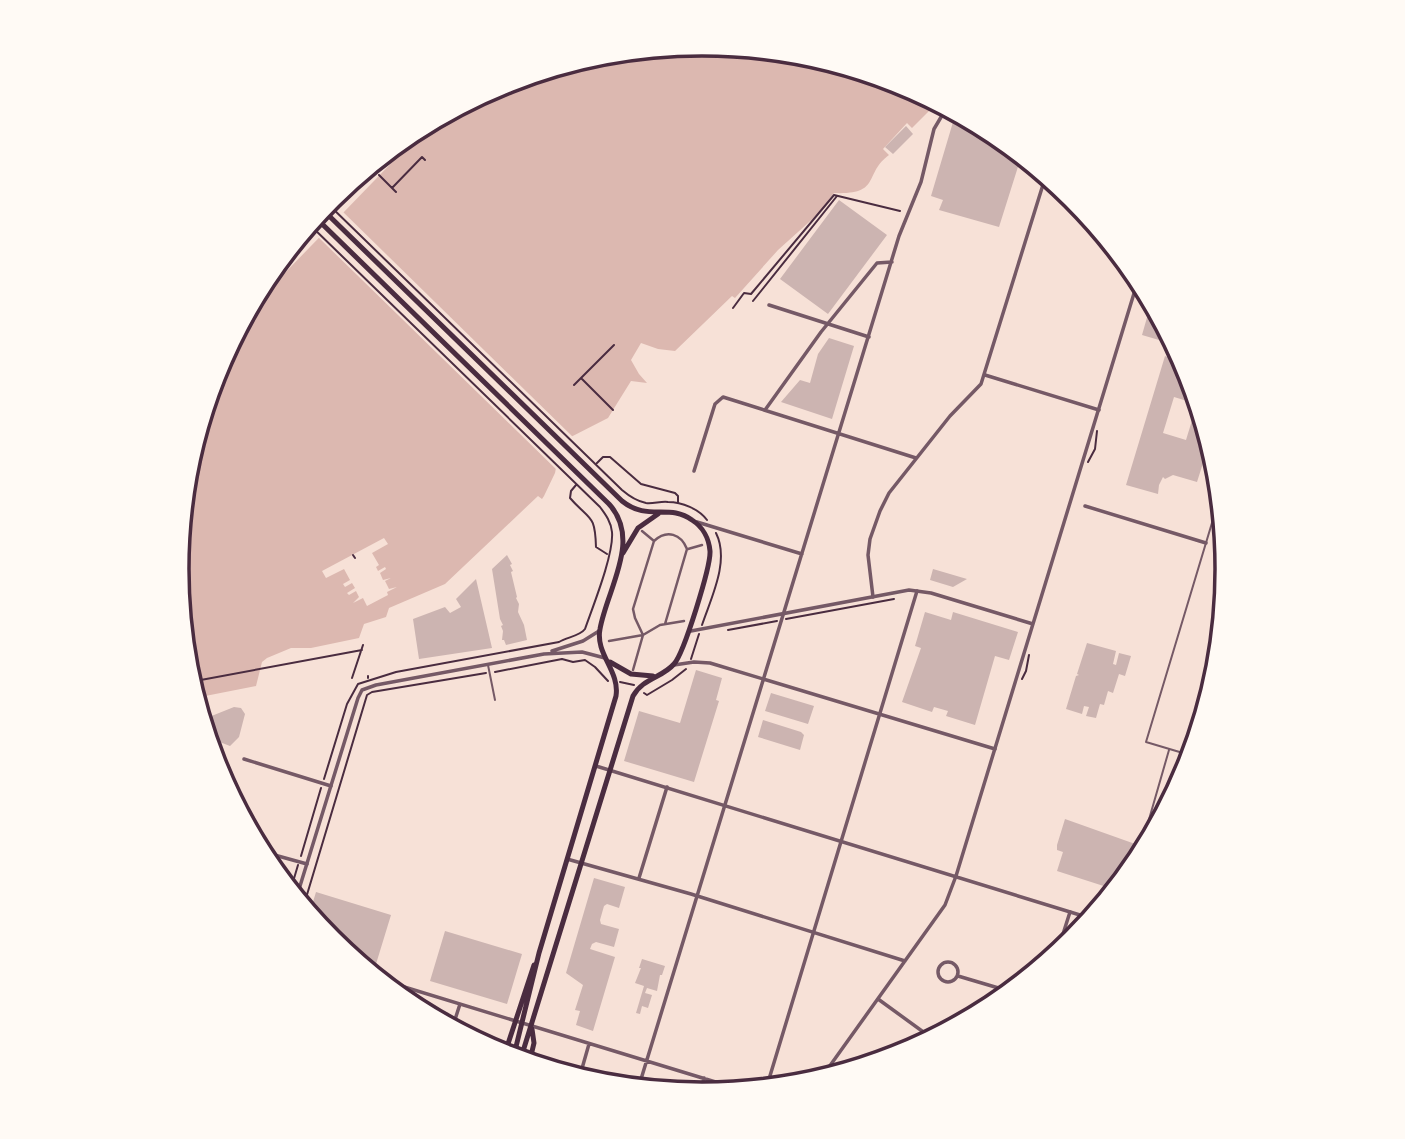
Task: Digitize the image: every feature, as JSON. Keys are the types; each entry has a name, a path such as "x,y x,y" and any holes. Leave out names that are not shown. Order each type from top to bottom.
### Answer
{"main road":[{"path":"330,216 630,507 645,513 678,513 695,521 707,537 710,558 682,652 672,666 642,684 633,696 524,1051"},
{"path":"322,224 613,508 623,532 622,555"},
{"path":"507,1045 539,953 617,693 615,677 600,643 599,631 622,555 638,528 660,513"},
{"path":"606,659 631,674 657,675"},
{"path":"516,1048 539,953"},
{"path":"531,1054 534,1043 532,1026"}],"street":[{"path":"641,1080 892,262 921,181 931,137 941,115"},
{"path":"873,597 868,560 874,527 886,499 916,458 953,412 979,387 1043,185"},
{"path":"765,410 827,324 877,263 892,262"},
{"path":"829,1067 946,903 1134,293"},
{"path":"769,305 869,337"},
{"path":"985,374 1099,410"},
{"path":"694,471 715,404 719,398 725,397 916,458"},
{"path":"1085,506 1206,543"},
{"path":"695,521 802,554"},
{"path":"642,531 654,541"},
{"path":"633,670 643,635 634,609 654,541 662,535 672,534 682,540 687,549 665,624"},
{"path":"687,549 702,545"},
{"path":"688,631 784,612 917,591 1033,624"},
{"path":"769,1079 917,591"},
{"path":"609,641 643,635 665,624 684,621"},
{"path":"544,654 579,643 599,631"},
{"path":"300,888 362,690 376,685 544,654 576,652 606,659"},
{"path":"672,666 686,662 706,662 995,749"},
{"path":"244,760 331,786"},
{"path":"596,766 1082,916"},
{"path":"639,878 667,788"},
{"path":"277,856 307,864"},
{"path":"567,859 697,895 905,961"},
{"path":"1062,936 1070,912"},
{"path":"950,963 957,969 958,976 951,982 944,982 938,972 943,964 950,963"},
{"path":"958,976 999,988"},
{"path":"403,986 718,1083"},
{"path":"878,999 924,1033"},
{"path":"455,1019 460,1003"},
{"path":"582,1069 589,1043"},
{"path":"703,1083 704,1078"}],"lane":[{"path":"1182,753 1146,742 1213,518"},
{"path":"488,664 495,701"},
{"path":"1148,824 1170,749"}],"path":[{"path":"392,188 422,157 425,160"},
{"path":"379,175 396,192"},
{"path":"733,308 744,293 751,294 834,195 900,211"},
{"path":"753,300 838,196"},
{"path":"335,210 622,490 639,501 688,506 703,514"},
{"path":"316,231 586,493 608,519 612,533 586,629 582,633 564,637 559,642 368,678 357,684 349,699 327,768"},
{"path":"574,385 614,345"},
{"path":"581,378 613,410"},
{"path":"1088,461 1095,449 1101,421"},
{"path":"702,625 721,564 719,539"},
{"path":"799,617 891,601 897,597"},
{"path":"721,631 765,623"},
{"path":"691,659 699,635"},
{"path":"352,678 363,645"},
{"path":"201,680 362,650"},
{"path":"1021,680 1027,671 1030,653"},
{"path":"307,896 341,776 363,713 363,703 371,692 564,659 573,662 585,660 596,667 610,683"},
{"path":"642,691 647,695 668,683 688,668 687,665"},
{"path":"623,681 633,684"},
{"path":"294,880 319,795"}],"shaded area":[{"path":"669,57 770,60 835,73 868,83 931,109 912,128 907,123 883,149 889,155 881,162 866,187 849,193 834,193 818,214 778,250 735,298 732,296 675,351 641,343 631,360 647,383 631,381 608,418 561,442 555,473 542,499 538,496 445,584 389,608 386,617 364,624 359,638 311,648 291,648 262,662 256,686 205,696 193,637 190,603 193,502 206,437 228,373 242,342 281,277 397,157 475,109 537,83 570,73 635,60"}],"pier":[{"path":"341,210 575,439 562,446 559,472 316,235"},
{"path":"384,538 388,544 372,553 379,565 376,567 378,571 385,567 386,569 380,573 383,580 391,578 385,581 389,589 397,587 367,606 363,598 353,603 359,597 356,591 349,595 347,593 355,588 352,583 345,587 343,584 350,580 344,569 326,578 322,571"}],"building":[{"path":"953,122 1019,165 999,227 939,210 943,200 931,196"},
{"path":"906,126 913,134 893,154 885,147"},
{"path":"839,200 887,235 828,314 780,279"},
{"path":"1148,315 1162,341 1142,335"},
{"path":"829,338 854,346 832,419 781,402 800,380 810,383 818,354"},
{"path":"1165,356 1170,358 1188,401 1174,397 1163,433 1186,440 1193,417 1204,460 1197,482 1173,475 1165,479 1163,477 1158,494 1126,485"},
{"path":"507,555 512,564 510,565 519,604 518,612 527,640 506,645 502,640 503,625 492,569"},
{"path":"933,569 967,579 953,587 930,580"},
{"path":"476,579 492,648 419,659 413,619 445,607 450,613 461,607 456,599"},
{"path":"925,612 951,620 953,612 1018,632 1009,660 995,656 975,725 946,716 948,711 934,707 932,712 902,702 921,648 915,646"},
{"path":"1087,643 1116,651 1113,664 1116,665 1119,653 1131,656 1125,676 1119,674 1113,693 1108,691 1096,718 1086,716 1089,707 1084,706 1082,714 1066,709"},
{"path":"696,670 722,678 716,700 719,701 694,782 624,761 639,711 680,723"},
{"path":"771,693 814,706 808,724 765,711"},
{"path":"234,707 241,708 245,714 239,737 230,746 219,742 210,716"},
{"path":"763,720 801,732 804,735 800,750 758,737"},
{"path":"1065,819 1136,844 1106,887 1057,871 1063,852 1057,850"},
{"path":"594,878 625,887 619,908 607,904 600,920 601,924 619,929 614,947 596,942 590,949 615,957 593,1031 576,1025 580,1011 575,1010 583,985 566,973"},
{"path":"316,892 391,915 376,964 339,933 312,904"},
{"path":"445,931 522,954 507,1004 430,981"},
{"path":"642,959 665,966 657,991 647,988 645,993 652,995 648,1008 642,1006 640,1014 636,1013 644,986 635,983"}]}
